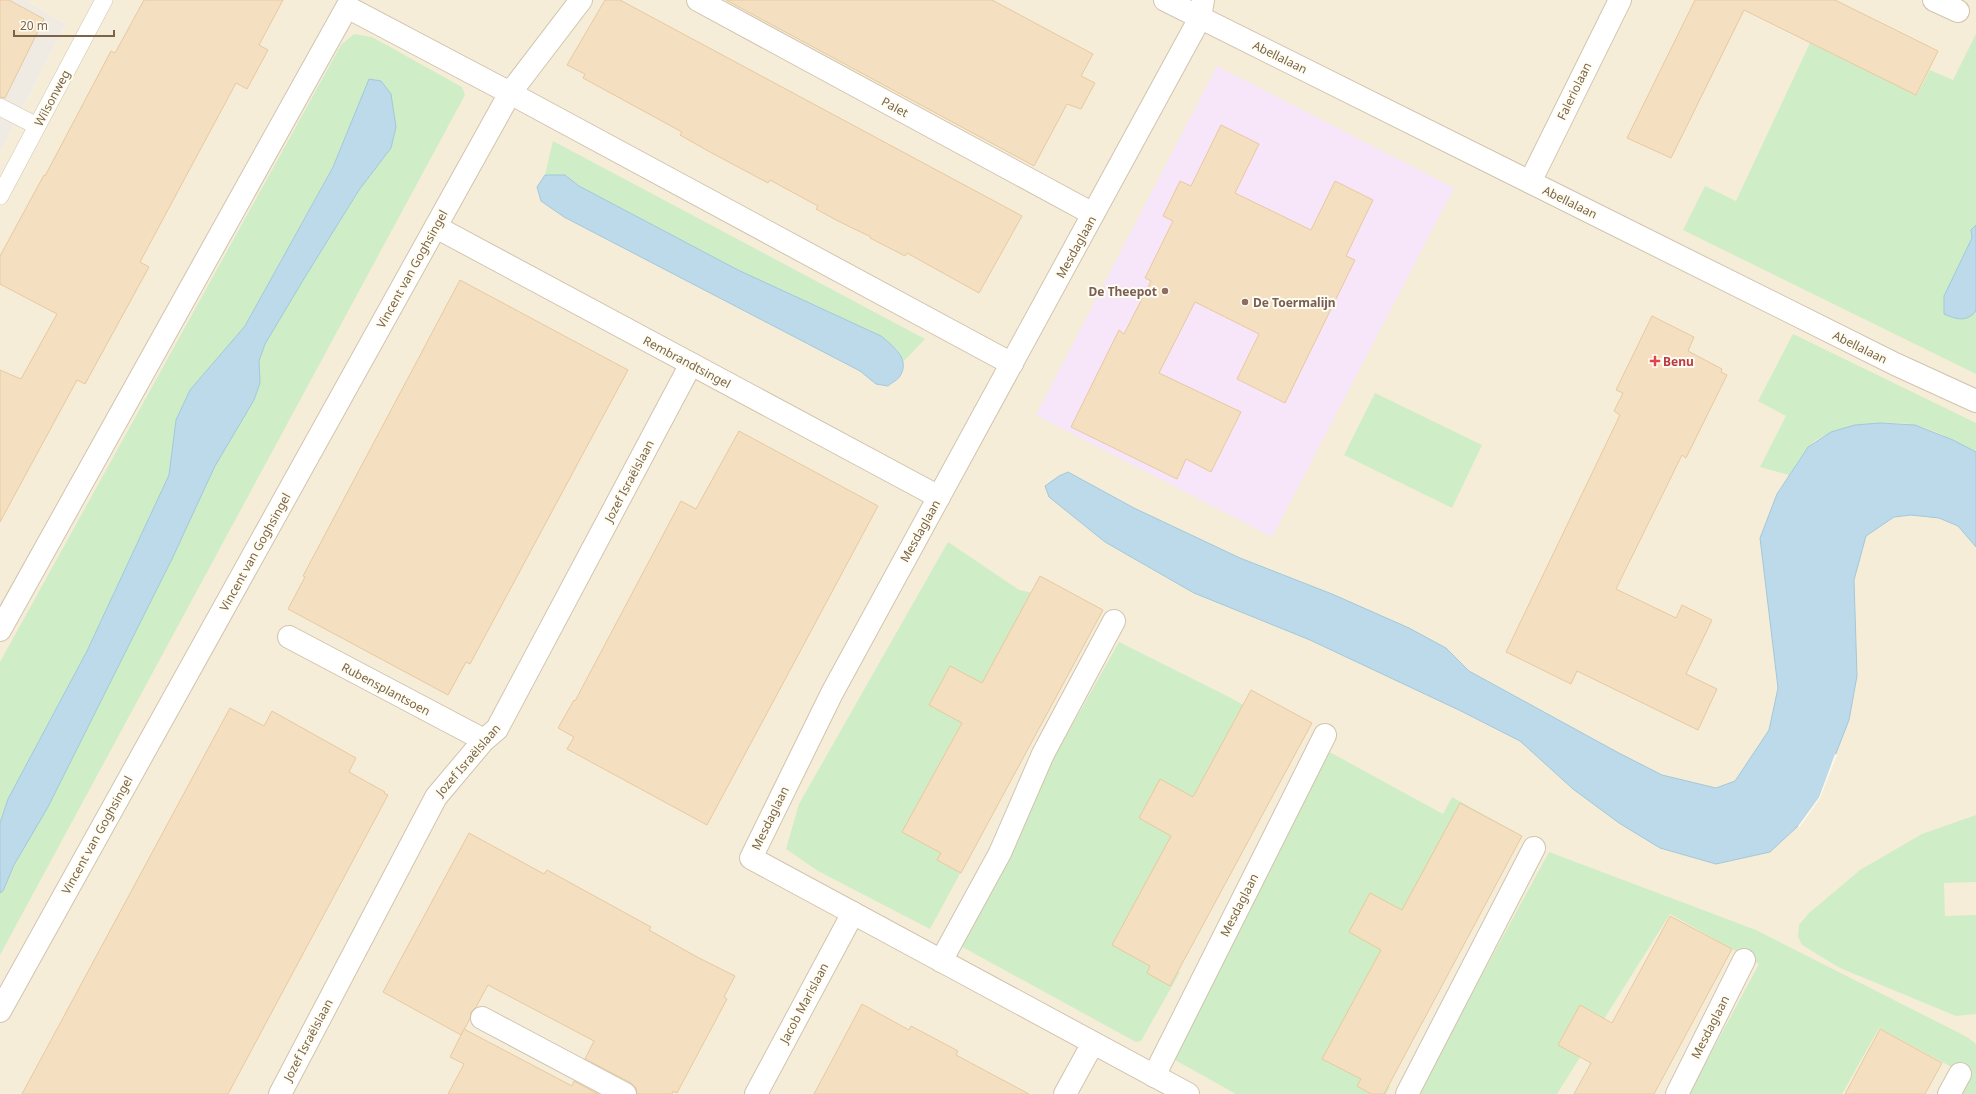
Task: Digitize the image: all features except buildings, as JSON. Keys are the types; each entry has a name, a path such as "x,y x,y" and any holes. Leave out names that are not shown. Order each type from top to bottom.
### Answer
{"street":[{"name":"Vincent van Goghsingel","path":"0,1011 510,93 581,0"},
{"name":"Palet","path":"698,0 1093,214"},
{"name":"Abellalaan","path":"1164,0 1201,9 1530,182 1895,364 1976,402"},
{"name":"Faleriolaan","path":"1530,182 1620,0"},
{"path":"1934,0 1958,11"},
{"path":"0,630 347,7 510,93 1012,364"},
{"name":"Mesdaglaan","path":"1188,1094 751,858 832,693 1093,214 1201,9"},
{"name":"Rembrandtsingel","path":"436,227 939,497"},
{"name":"Jozef Israëlslaan","path":"280,1094 436,796 484,740 497,729 691,364"},
{"path":"941,961 1000,853 1043,754 1114,621"},
{"name":"Rubensplantsoen","path":"289,637 484,740"},
{"name":"Mesdaglaan","path":"1154,1076 1324,735"},
{"path":"1407,1094 1534,848"},
{"name":"Jacob Marislaan","path":"756,1094 853,913"},
{"name":"Mesdaglaan","path":"1677,1094 1744,960"},
{"path":"482,1018 625,1094"},
{"path":"1066,1094 1094,1043"},
{"path":"1949,1094 1960,1074"}],"lane":[{"name":"Wilsonweg","path":"0,196 104,0"},
{"path":"0,107 37,126"}],"shaded area":[{"path":"0,0 25,0 66,24 0,152"},
{"path":"25,0 1976,0 1976,1094 0,1094 0,152 66,24"},
{"name":"De Toermalijn","path":"1217,66 1454,188 1272,537 1036,415"}],"green space":[{"path":"354,34 372,37 462,87 465,95 0,955 0,893 3,891 14,866 172,559 215,466 254,400 260,383 259,361 265,344 359,190 391,148 396,127 391,94 362,96 333,166 245,326 190,390 176,420 169,475 87,651 8,799 0,823 0,662 341,45"},
{"path":"1976,34 1976,374 1683,230 1705,186 1736,201 1810,43 1917,95 1930,70 1953,80"},
{"path":"553,141 925,339 903,362 897,349 881,336 738,270 579,186 566,175 545,175"},
{"path":"1793,334 1976,423 1976,452 1923,427 1903,423 1874,424 1843,429 1829,433 1817,439 1805,450 1789,475 1760,467 1786,416 1758,401"},
{"path":"1375,393 1482,445 1452,508 1344,455"},
{"path":"948,542 1019,590 1093,605 969,857 930,929 818,871 786,849 799,804"},
{"path":"1119,642 1231,698 1296,735 1170,967 1180,972 1141,1041 1136,1042 955,943 955,934"},
{"path":"1324,749 1443,814 1452,797 1515,832 1378,1078 1390,1087 1386,1094 1236,1094 1166,1055"},
{"path":"1976,815 1976,882 1944,883 1945,916 1976,915 1976,1014 1956,1016 1840,968 1802,945 1798,937 1799,925 1808,914 1860,870 1922,834"},
{"path":"1549,852 1756,930 1967,1037 1976,1044 1976,1094 1961,1094 1970,1077 1879,1028 1842,1094 1689,1094 1759,964 1670,914 1557,1094 1417,1094"}],"water":[{"path":"369,79 381,81 391,94 396,127 391,148 359,190 265,344 259,361 260,383 254,400 215,466 172,559 48,807 14,865 3,891 0,893 0,823 8,799 87,651 169,475 176,420 190,390 245,326 333,167"},
{"path":"545,175 565,175 579,186 738,270 881,336 895,348 902,358 903,370 900,376 888,386 876,384 860,371 564,217 541,201 537,187"},
{"path":"1976,225 1976,311 1965,319 1961,319 1944,314 1944,296 1972,238 1971,230"},
{"path":"1880,423 1915,425 1953,440 1976,452 1976,547 1958,526 1939,518 1911,515 1894,517 1866,536 1854,580 1857,676 1849,720 1819,797 1798,826 1770,852 1716,864 1660,848 1619,823 1573,789 1520,741 1461,711 1310,640 1194,593 1105,542 1049,497 1045,486 1059,476 1068,472 1134,508 1240,558 1332,594 1409,628 1446,648 1469,671 1662,775 1716,788 1735,781 1769,730 1778,688 1760,538 1777,494 1808,447 1831,432 1855,425"}],"pier":[{"path":"1835,754 1837,755 1820,798 1799,828 1798,826 1819,797"}],"place":[{"name":"De Theepot","path":"1165,291"},
{"name":"De Toermalijn","path":"1245,302"},
{"name":"Benu","path":"1655,361"}]}
